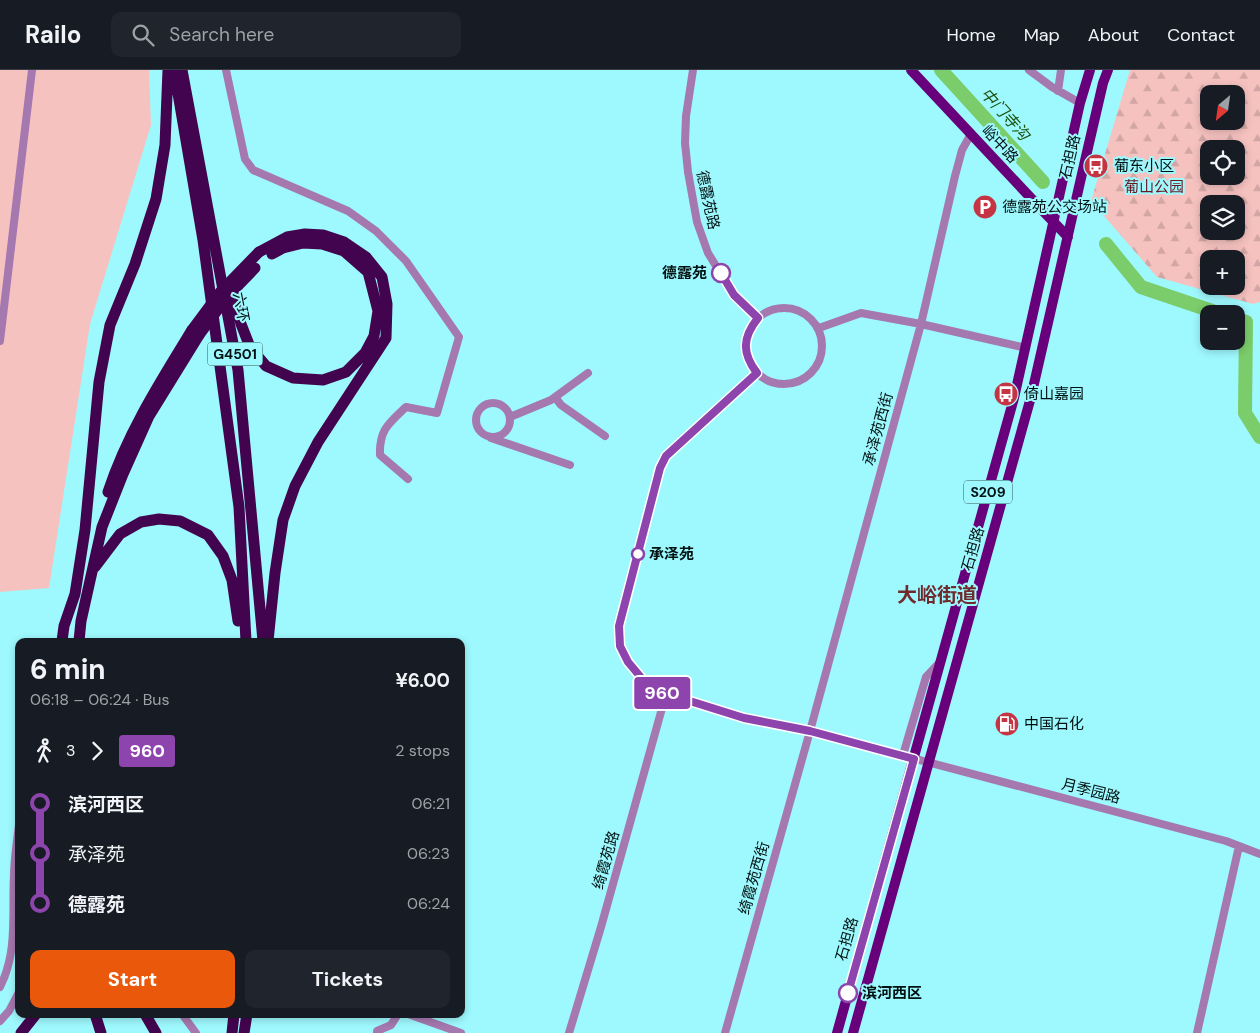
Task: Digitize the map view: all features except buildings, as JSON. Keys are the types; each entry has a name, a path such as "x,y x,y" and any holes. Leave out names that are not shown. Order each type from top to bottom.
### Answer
{"highway":[{"path":"75,594 86,521 99,382 110,325 135,264 156,199 165,145 168,70"},
{"name":"六环","path":"174,70 203,240 239,507 246,638"},
{"name":"六环","path":"182,70 238,370 263,638"},
{"path":"202,184 241,324 250,347 266,366 292,378 323,380 346,372 365,353 374,336 378,311 368,272 344,251 322,244 303,243 262,255"},
{"path":"62,638 64,626 115,471 142,413 195,333 262,255 287,237 305,234 324,235 344,242 366,257 382,277 387,304 386,338 318,442 295,486 283,520 268,638"},
{"path":"79,638 81,621 102,527 149,416 195,333"},
{"path":"92,570 120,534 141,522 159,519 180,521 208,535 223,556 232,580 242,638"},
{"path":"21,1033 33,1018"},
{"path":"96,1018 101,1033"},
{"path":"104,1018 109,1033"},
{"path":"147,1018 156,1033"},
{"path":"232,1033 234,1018"},
{"path":"244,1033 246,1018"}],"main road":[{"name":"峪中路","path":"911,70 1068,237"},
{"name":"石担路","path":"837,1033 1014,398 1080,103 1090,70"},
{"name":"石担路","path":"853,1033 1031,397 1103,83 1108,70"}],"street":[{"path":"0,341 32,70"},
{"path":"226,70 245,159 253,170 348,211 376,231 406,262 459,337 437,413 406,407 387,425 379,440 380,455 408,479"},
{"name":"德露苑路","path":"693,70 686,116 685,143 697,222 708,253 734,295 758,318"},
{"path":"1029,70 1058,91 1080,103"},
{"path":"1058,91 1061,70"},
{"name":"承泽苑西街","path":"810,731 921,324 962,150 971,134"},
{"path":"780,308 793,308 804,313 819,328 823,344 822,358 816,370 806,378 794,384 780,385 768,381 757,373 750,363 746,352 746,339 750,328 758,318 768,311 780,308"},
{"path":"819,328 862,313 921,324 1026,348"},
{"name":"月季园路","path":"757,373 666,456 660,468 619,626 620,646 628,662 644,681 666,694 744,718 810,731 903,755 1126,814 1239,846 1260,854"},
{"path":"510,417 555,397 588,374"},
{"path":"555,397 561,405 605,436"},
{"path":"489,437 505,433 510,423 510,417 504,407 499,404 488,403 482,406 476,415 475,421 479,431 489,437 570,464"},
{"path":"903,755 926,677 941,660"},
{"name":"绮霞苑路","path":"569,1033 601,927 666,694"},
{"name":"绮霞苑西街","path":"725,1033 810,731"},
{"path":"1197,1033 1239,846"},
{"path":"0,987 8,972 13,942 15,898"},
{"path":"0,1021 9,1011 15,1000"},
{"path":"185,1018 196,1033"},
{"path":"377,1033 377,1031 391,1025 395,1018"},
{"path":"419,1018 461,1033"}],"green space":[{"path":"0,70 149,70 151,125 90,324 49,588 0,592"},
{"name":"葡山公园","path":"1130,70 1260,70 1260,302 1253,304 1221,295 1245,295 1245,250 1200,250 1200,289 1157,277 1091,201"}],"waterway":[{"name":"中门寺沟","path":"941,70 1043,182"},
{"name":"中门寺沟","path":"1106,244 1141,287 1200,307"},
{"name":"中门寺沟","path":"1245,322 1245,413 1260,437"}],"bus line":[{"name":"960","path":"721,273 734,295 758,318 750,328 746,339 746,352 750,363 757,373 666,456 660,468 619,626 620,646 628,662 644,681 661,692 744,718 810,731 914,759 848,993"}],"place":[{"name":"葡东小区","path":"1096,166"},
{"name":"德露苑公交场站","path":"985,207"},
{"name":"德露苑","path":"721,273"},
{"name":"倚山嘉园","path":"1006,394"},
{"name":"承泽苑","path":"638,554"},
{"name":"中国石化","path":"1007,724"},
{"name":"滨河西区","path":"848,993"}],"district":[{"name":"大峪街道","path":"937,595"}]}
